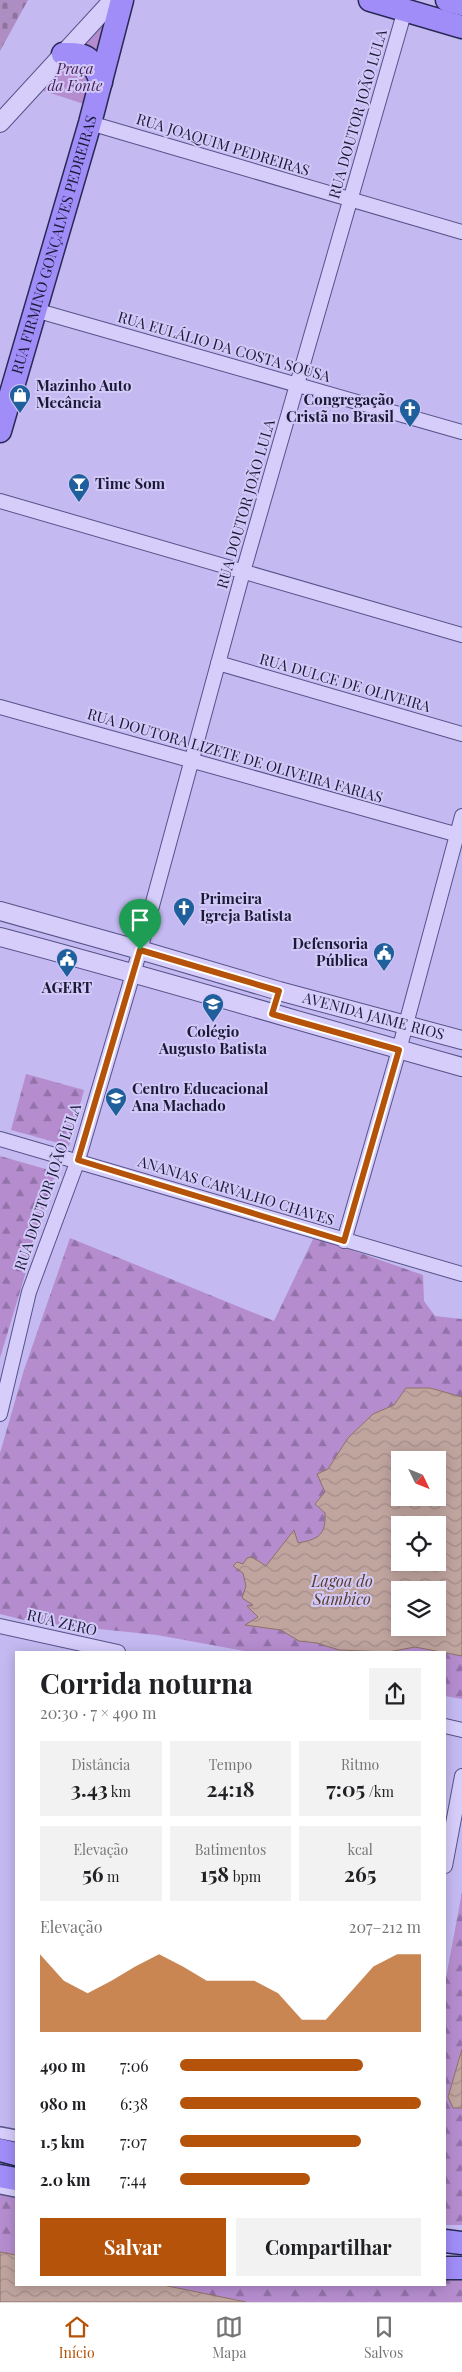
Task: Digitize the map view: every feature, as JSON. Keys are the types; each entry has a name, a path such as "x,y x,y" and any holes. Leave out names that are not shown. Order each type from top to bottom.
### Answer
{"main road":[{"name":"RUA FIRMINO GONÇALVES PEDREIRAS","path":"0,430 90,122 122,0"},
{"path":"370,0 462,27"},
{"path":"447,0 462,4"},
{"path":"63,54 82,54 89,59 95,66 101,82"},
{"path":"0,2150 15,2154"},
{"path":"0,2176 15,2179"},
{"path":"446,2241 462,2243"},
{"path":"446,2268 462,2268"}],"street":[{"path":"0,123 112,0"},
{"name":"RUA DOUTOR JOÃO LULA","path":"140,950 243,572 405,10"},
{"name":"RUA JOAQUIM PEDREIRAS","path":"90,122 462,232"},
{"name":"RUA EULÁLIO DA COSTA SOUSA","path":"35,310 462,432"},
{"path":"0,501 462,635"},
{"name":"RUA DULCE DE OLIVEIRA","path":"218,663 462,734"},
{"name":"RUA DOUTORA LIZETE DE OLIVEIRA FARIAS","path":"0,707 459,836"},
{"path":"344,1241 459,836 462,816"},
{"path":"0,937 4,913"},
{"name":"AVENIDA JAIME RIOS","path":"4,913 140,950 279,991 462,1040"},
{"name":"AVENIDA JAIME RIOS","path":"0,937 133,972 272,1014 462,1067"},
{"path":"133,972 140,950"},
{"name":"RUA DOUTOR JOÃO LULA","path":"0,1414 28,1292 78,1160 133,972"},
{"path":"272,1014 279,991"},
{"name":"ANANIAS CARVALHO CHAVES","path":"0,1139 78,1160 344,1241 462,1274"},
{"name":"RUA ZERO","path":"0,1626 113,1651"},
{"path":"446,1726 462,1730"},
{"path":"446,1861 462,1776"},
{"path":"0,2133 15,2136"},
{"path":"0,2188 15,2191"},
{"path":"446,2278 462,2279"}],"green space":[{"path":"0,0 28,0 0,51"},
{"name":"Praça da Fonte","path":"116,6 87,105 38,89"},
{"path":"26,1074 84,1090 69,1146 11,1130"},
{"path":"0,1156 56,1172 0,1358"},
{"path":"314,1237 423,1275 424,1301 435,1316 462,1319 462,1397 430,1388 406,1388 394,1405 373,1414 348,1438 328,1469 325,1492 315,1504 325,1513 324,1526 320,1535 311,1540 298,1543 294,1531 266,1566 243,1564 233,1566 243,1573 258,1617 246,1625 281,1630 299,1641 317,1643 339,1650 364,1651 245,1651 157,1635 32,1622 0,1614 0,1453 24,1370 70,1238 274,1321"},
{"path":"415,1647 437,1651 393,1651"},
{"path":"446,1653 462,1656 462,1699 446,1696"},
{"path":"462,1892 462,2049 448,2096 453,2108 462,2108 462,2225 446,2225 446,1978"},
{"path":"0,2188 15,2191 15,2255 0,2252"},
{"path":"446,2279 462,2279 462,2302 246,2302 168,2286 446,2286"}],"water":[{"name":"Lagoa do Sambico","path":"406,1388 430,1388 462,1397 462,1656 446,1653 446,1651 415,1647 393,1651 339,1650 317,1643 299,1641 281,1630 245,1625 258,1617 247,1606 253,1605 242,1598 246,1586 243,1573 233,1566 237,1562 243,1564 247,1558 252,1557 266,1566 294,1530 298,1543 311,1540 320,1535 324,1526 325,1513 315,1504 325,1492 317,1474 328,1469 348,1438 373,1414 394,1405"},
{"path":"462,2049 462,2108 453,2108 448,2097"},
{"path":"0,2252 15,2255 15,2286 168,2286 246,2302 0,2302"}],"place":[{"name":"Mazinho Auto Mecância","path":"20,414"},
{"name":"Congregação Cristã no Brasil","path":"410,428"},
{"name":"Time Som","path":"79,503"},
{"name":"Primeira Igreja Batista","path":"184,927"},
{"name":"Defensoria Pública","path":"384,972"},
{"name":"AGERT","path":"67,978"},
{"name":"Colégio Augusto Batista","path":"213,1023"},
{"name":"Centro Educacional Ana Machado","path":"116,1117"}],"route":[{"path":"140,950 279,991 272,1014 399,1050 344,1241 78,1160 140,950"}]}
